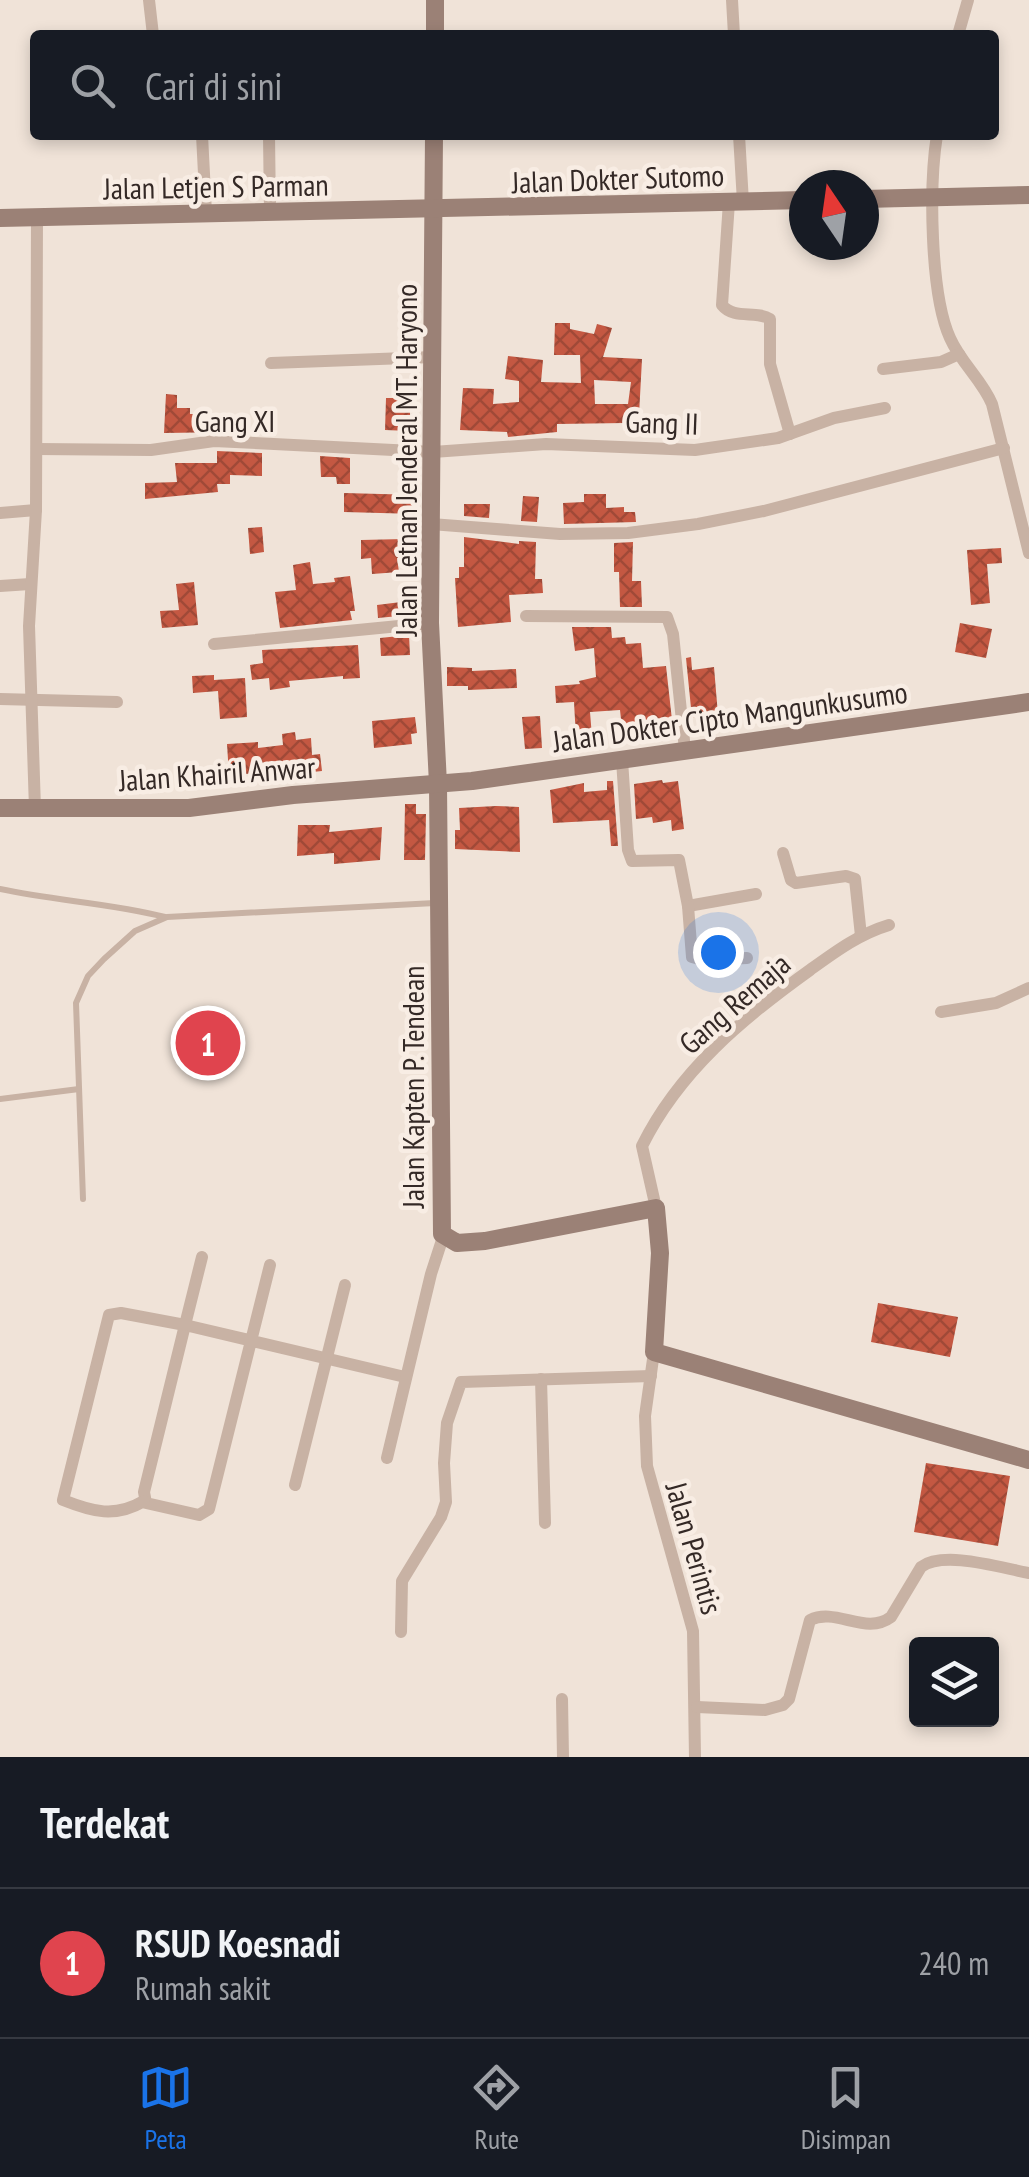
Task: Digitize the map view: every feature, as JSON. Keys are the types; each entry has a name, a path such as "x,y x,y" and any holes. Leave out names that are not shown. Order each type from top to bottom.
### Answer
{"street":[{"path":"150,0 153,30"},
{"path":"435,0 435,30"},
{"path":"732,0 734,30"},
{"path":"959,30 968,0"},
{"path":"202,140 206,213"},
{"path":"269,140 270,212"},
{"name":"Jalan Letnan Jenderal MT. Haryono","path":"434,140 430,623 438,784"},
{"path":"739,140 736,202 722,306 730,312 764,315 770,320 770,364 790,434"},
{"path":"937,140 933,198 947,332 985,388 1029,553"},
{"path":"879,199 1029,195"},
{"name":"Jalan Dokter Sutomo","path":"434,210 789,200"},
{"name":"Jalan Letjen S Parman","path":"0,218 434,210"},
{"path":"35,809 29,626 36,510 37,217"},
{"path":"883,370 940,362 959,354"},
{"path":"271,363 433,357"},
{"name":"Gang II","path":"433,452 546,444 695,450 736,446 885,408"},
{"name":"Gang XI","path":"37,449 151,450 214,440 433,452"},
{"path":"430,524 560,534 628,533 698,524 764,512 1004,448"},
{"path":"0,512 36,510"},
{"path":"0,586 30,584"},
{"path":"526,616 667,617 674,634 685,750"},
{"path":"214,644 430,623"},
{"path":"0,699 117,702"},
{"name":"Jalan Dokter Cipto Mangunkusumo","path":"438,784 1029,702"},
{"path":"622,760 630,857 636,863 680,860 692,957 747,958"},
{"name":"Jalan Khairil Anwar","path":"0,808 190,808 438,784"},
{"name":"Jalan Kapten P. Tendean","path":"438,784 441,1244 525,1236 656,1208"},
{"path":"783,853 790,877 796,883 846,876 854,879 861,936"},
{"path":"688,906 756,894"},
{"name":"Gang Remaja","path":"656,1208 642,1146 678,1089 733,1030 803,975 861,936 889,924"},
{"path":"941,1012 996,1002 1029,988"},
{"path":"656,1208 660,1253 654,1352 1029,1460"},
{"path":"387,1458 441,1244"},
{"path":"144,1502 202,1256"},
{"path":"270,1264 252,1340 208,1512 199,1515 144,1502 126,1512 105,1514 63,1500 109,1315 121,1312 185,1325 252,1340 405,1377"},
{"path":"295,1485 345,1284"},
{"name":"Jalan Perintis","path":"654,1352 644,1437 647,1466 693,1630 695,1757"},
{"path":"401,1632 402,1581 446,1502 447,1423 461,1382 651,1376"},
{"path":"541,1380 544,1523"},
{"path":"697,1707 779,1708 790,1699 810,1620 822,1616 872,1625 884,1622 928,1561 952,1560 1029,1573"},
{"path":"562,1699 563,1757"}],"lane":[{"path":"0,888 78,903 133,908 166,917 439,903"},
{"path":"83,1198 76,1014 81,988 88,976 135,931 166,917"},
{"path":"0,1099 79,1089"}],"building":[{"path":"555,323 570,323 570,329 594,334 597,324 612,328 603,357 642,359 638,434 624,432 625,423 557,424 557,432 508,437 507,432 460,430 463,388 494,389 493,404 519,402 519,381 505,379 508,356 543,360 541,382 581,383 580,355 554,355","holes":["594,380 631,382 628,404 595,404"]},
{"path":"166,394 177,395 177,408 190,408 190,414 232,414 231,432 164,433"},
{"path":"386,398 410,398 410,431 385,430"},
{"path":"217,451 262,453 262,476 230,475 230,484 217,484 218,492 145,499 145,483 177,482 175,463 217,463"},
{"path":"320,456 350,458 350,484 337,484 336,477 321,477"},
{"path":"344,493 418,495 417,514 344,512"},
{"path":"584,494 606,494 606,508 624,507 624,512 635,512 636,522 564,524 563,503 584,502"},
{"path":"523,496 539,497 537,522 521,521"},
{"path":"464,504 490,504 489,518 464,516"},
{"path":"262,527 264,552 250,554 248,528"},
{"path":"464,537 519,544 536,542 535,579 542,579 543,593 509,595 511,622 458,627 455,578 459,578 459,567 464,567"},
{"path":"404,539 404,558 397,558 399,572 372,574 371,558 361,559 361,540"},
{"path":"633,542 632,581 641,581 642,607 620,607 614,543"},
{"path":"1001,548 1002,563 987,564 990,603 971,605 967,550"},
{"path":"310,562 313,584 350,576 355,611 350,611 352,620 280,628 275,592 296,590 293,565"},
{"path":"194,582 198,625 162,628 160,611 179,610 176,584"},
{"path":"401,602 401,607 409,606 409,615 378,618 377,605"},
{"path":"960,623 992,629 986,658 955,652"},
{"path":"572,627 611,627 612,638 625,637 626,644 641,643 643,668 666,666 672,720 639,721 640,735 623,737 620,710 590,712 592,737 576,738 574,702 556,703 555,686 580,684 579,681 596,677 594,648 575,651"},
{"path":"409,635 410,655 381,656 380,638"},
{"path":"358,645 360,678 289,681 290,687 270,690 269,678 252,680 250,665 263,663 262,650"},
{"path":"691,657 692,670 714,667 718,715 692,718 686,658"},
{"path":"447,667 472,671 516,669 517,688 468,690 468,686 447,686"},
{"path":"214,675 214,680 245,678 247,717 220,719 218,691 193,693 192,676"},
{"path":"540,716 542,748 525,749 522,717"},
{"path":"415,717 417,733 411,734 412,744 374,748 372,721"},
{"path":"295,732 296,740 311,738 312,755 320,754 322,771 294,774 293,763 260,766 260,773 229,775 227,744 258,742 258,748 283,745 282,734"},
{"path":"607,781 613,781 618,846 611,846 609,820 553,823 550,790 584,783 584,792 607,790"},
{"path":"678,781 684,829 672,831 671,820 653,823 652,817 636,819 634,784"},
{"path":"405,804 416,804 416,814 426,814 425,860 404,860"},
{"path":"519,807 520,852 455,849 455,830 460,830 459,808"},
{"path":"298,825 330,825 329,832 382,827 380,860 334,864 334,853 297,856"},
{"path":"878,1303 958,1317 950,1357 871,1342"},
{"path":"926,1463 1010,1476 998,1546 914,1532"}],"place":[{"name":"RSUD Koesnadi","path":"208,1043"}]}
